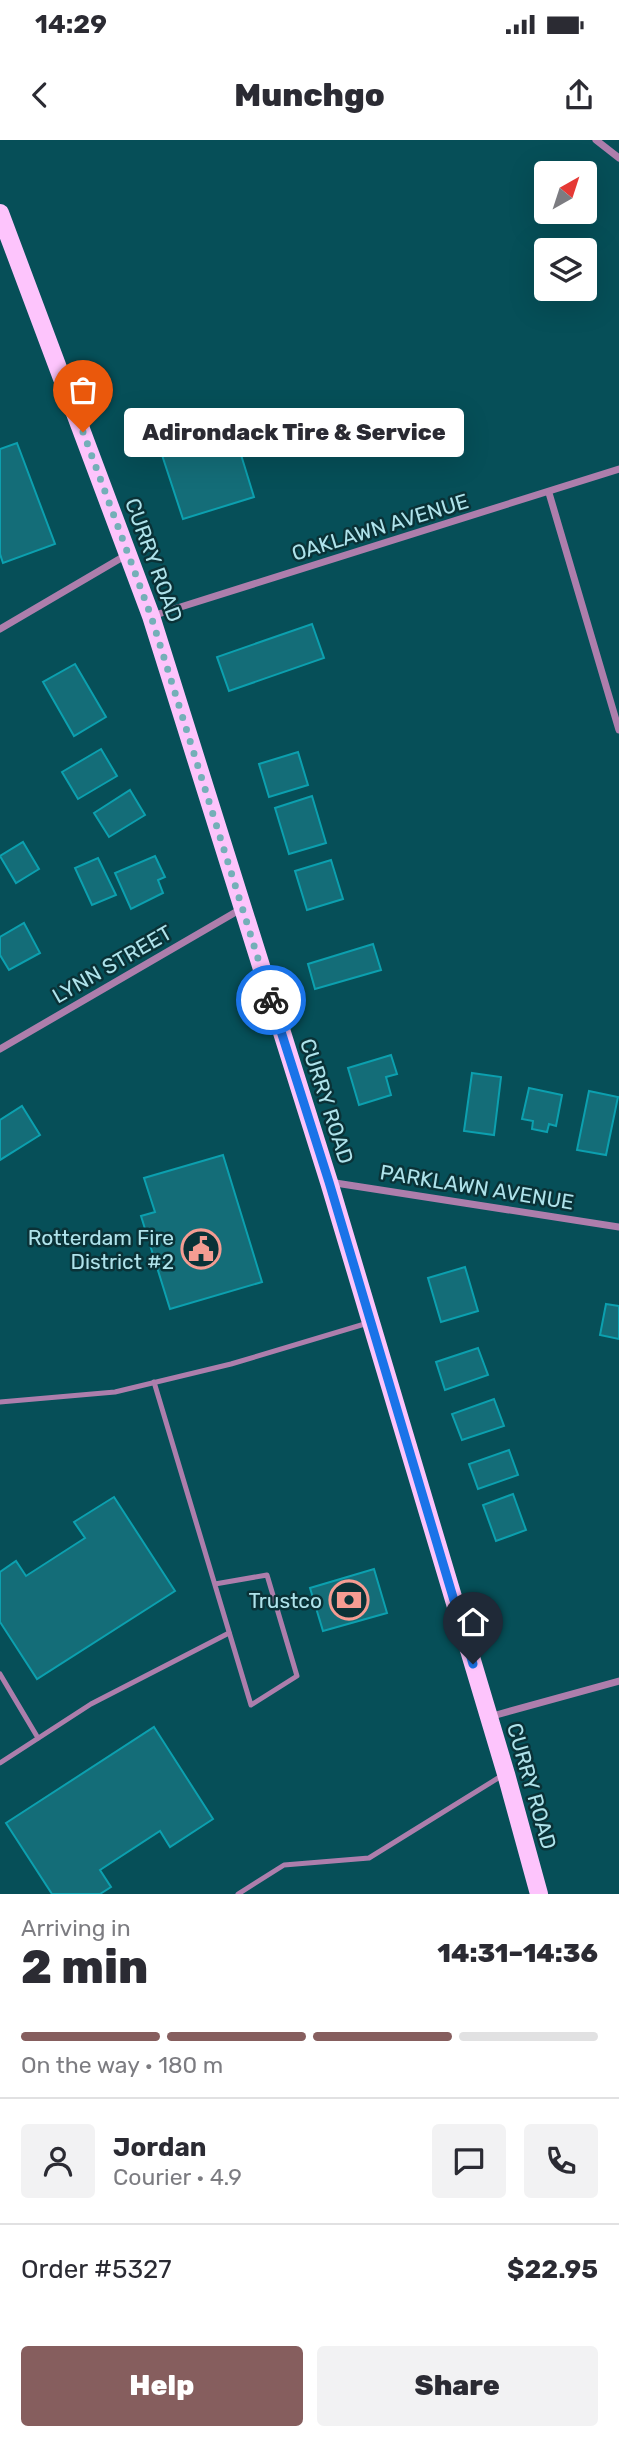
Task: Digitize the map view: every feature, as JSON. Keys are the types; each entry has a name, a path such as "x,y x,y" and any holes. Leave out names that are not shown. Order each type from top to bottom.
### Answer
{"main road":[{"name":"CURRY ROAD","path":"0,213 151,616 329,1182 540,1894"}],"street":[{"path":"596,140 619,158"},
{"name":"OAKLAWN AVENUE","path":"151,616 619,469"},
{"path":"550,492 619,730"},
{"path":"0,629 128,554"},
{"name":"LYNN STREET","path":"0,1049 242,909"},
{"name":"PARKLAWN AVENUE","path":"329,1182 619,1227"},
{"path":"489,1717 619,1681"}],"lane":[{"path":"0,1402 115,1392 231,1364 371,1322"},
{"path":"154,1382 251,1705 297,1676 267,1575 215,1584"},
{"path":"0,1763 91,1704 229,1633"},
{"path":"0,1674 38,1738"},
{"path":"238,1894 284,1865 369,1858 506,1774"}],"building":[{"path":"234,432 254,497 183,519 162,455"},
{"path":"17,443 55,544 3,563 0,554 0,449"},
{"path":"312,624 324,658 229,691 217,657"},
{"path":"75,664 106,717 74,736 43,682"},
{"path":"101,749 117,776 78,799 62,772"},
{"path":"298,752 308,785 269,797 259,764"},
{"path":"130,790 145,815 109,837 94,813"},
{"path":"312,796 326,843 289,854 275,808"},
{"path":"23,842 39,869 16,883 0,856"},
{"path":"155,856 165,877 158,880 163,893 131,909 115,873"},
{"path":"98,858 116,895 92,905 75,868"},
{"path":"331,860 343,899 307,910 295,871"},
{"path":"24,923 40,953 9,970 0,955 0,937"},
{"path":"373,944 381,970 315,989 308,964"},
{"path":"391,1055 397,1074 386,1077 391,1095 359,1105 348,1068"},
{"path":"472,1073 501,1077 494,1135 464,1131"},
{"path":"529,1088 562,1095 556,1126 549,1124 547,1132 532,1129 533,1121 522,1119"},
{"path":"589,1091 618,1097 606,1155 577,1150"},
{"path":"22,1106 40,1135 0,1160 0,1120"},
{"name":"Rotterdam Fire District #2","path":"223,1155 262,1282 170,1309 141,1216 155,1212 144,1178"},
{"path":"465,1267 478,1311 441,1322 428,1278"},
{"path":"606,1304 619,1306 619,1339 600,1335"},
{"path":"478,1348 488,1375 445,1390 436,1362"},
{"path":"494,1399 504,1426 462,1440 452,1414"},
{"path":"509,1450 518,1475 478,1489 469,1464"},
{"path":"513,1494 526,1530 496,1541 483,1505"},
{"path":"114,1497 175,1591 37,1679 0,1622 0,1572 16,1561 26,1576 85,1538 74,1522"},
{"name":"Trustco","path":"374,1569 387,1613 323,1631 310,1588"},
{"path":"154,1727 213,1819 170,1847 160,1831 100,1870 111,1887 100,1894 52,1894 6,1823"}],"way so far":[{"path":"83,432 151,616 271,1000"}],"place":[{"name":"Adirondack Tire & Service","path":"83,432"},
{"name":"Rotterdam Fire District #2","path":"201,1249"},
{"name":"Trustco","path":"349,1600"}],"route":[{"path":"271,1000 329,1182 473,1664"}]}
